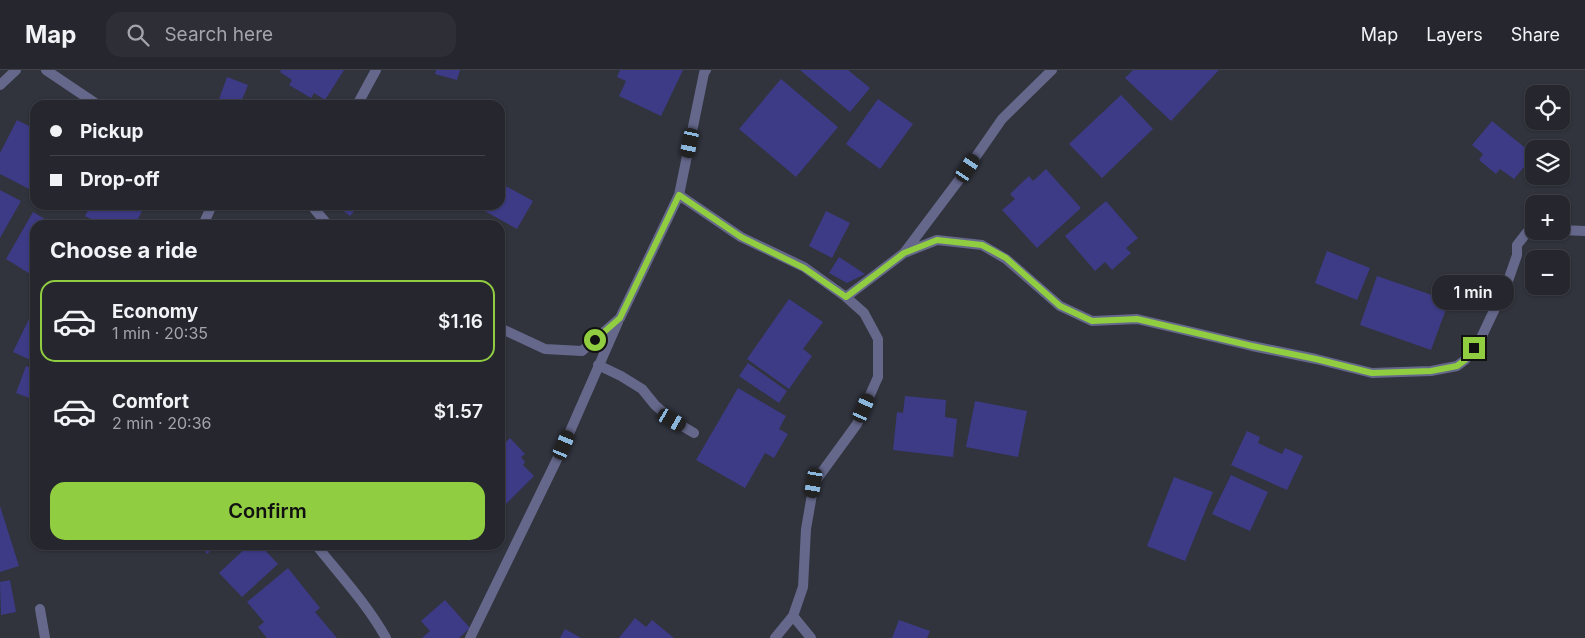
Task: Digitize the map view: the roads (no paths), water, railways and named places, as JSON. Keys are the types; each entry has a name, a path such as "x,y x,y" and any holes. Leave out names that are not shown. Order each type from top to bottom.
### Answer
{"street":[{"path":"0,85 16,70"},
{"path":"46,70 91,100"},
{"path":"360,100 376,70"},
{"path":"470,638 564,445 598,365 679,195 706,70"},
{"path":"904,253 968,168 1002,118 1052,70"},
{"path":"679,195 741,237 804,268 846,297 864,313 878,339 878,376 857,424 814,483 806,529 803,587 793,616 775,638"},
{"path":"315,210 324,220"},
{"path":"1570,230 1585,230"},
{"path":"846,297 904,253 937,240 982,245 1006,258 1060,306 1092,321 1137,319 1372,373 1431,371 1457,366 1465,360 1481,338 1508,281 1517,246 1525,235"},
{"path":"505,330 545,349 582,351 620,318"},
{"path":"598,365 642,389 655,406 672,420 694,433"},
{"path":"320,550 371,614 386,638"},
{"path":"40,609 45,638"},
{"path":"793,616 811,638"}]}
